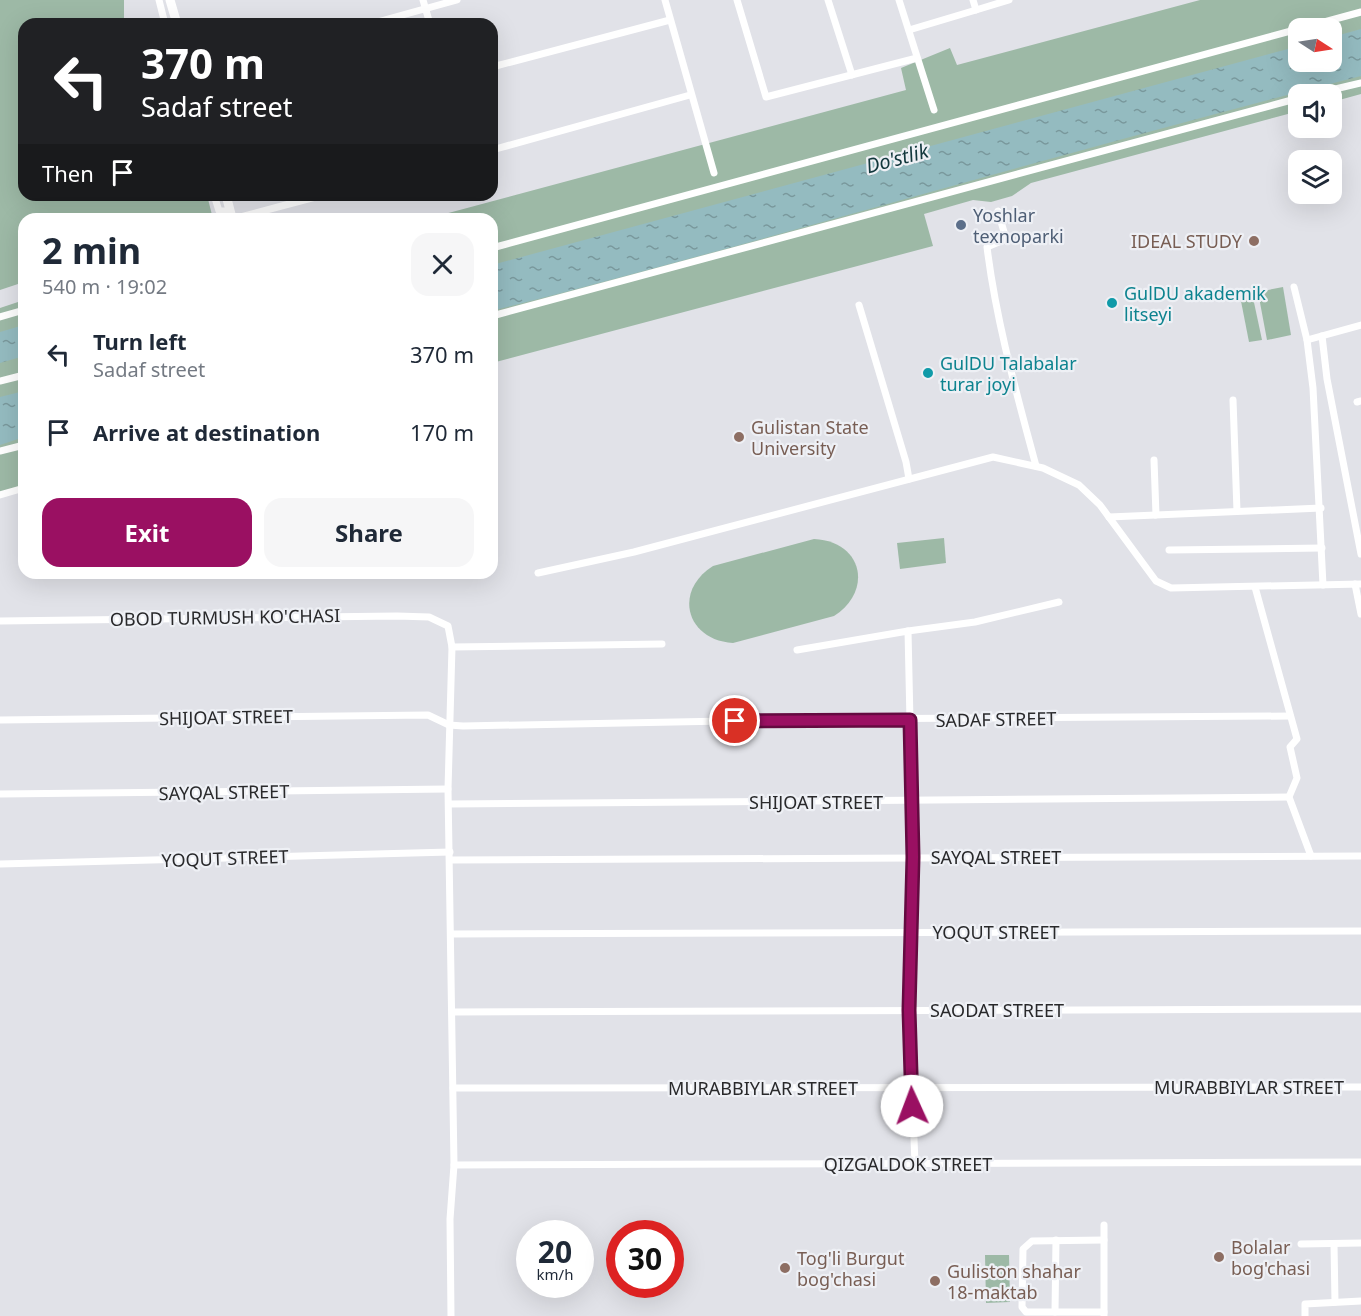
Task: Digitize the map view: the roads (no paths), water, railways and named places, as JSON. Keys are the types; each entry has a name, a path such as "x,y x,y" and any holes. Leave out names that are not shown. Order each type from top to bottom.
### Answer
{"street":[{"path":"159,0 164,18"},
{"path":"170,0 175,18"},
{"path":"423,0 428,18"},
{"path":"391,18 457,0"},
{"path":"665,0 690,95 714,173"},
{"path":"737,0 766,97 917,57"},
{"path":"828,0 852,75"},
{"path":"900,0 934,110"},
{"path":"973,0 976,10"},
{"path":"909,30 1009,0"},
{"path":"498,246 1361,12"},
{"path":"498,65 670,20"},
{"path":"1342,87 1361,83"},
{"path":"498,148 690,95"},
{"path":"498,314 1288,101"},
{"path":"245,213 297,201"},
{"path":"998,211 1006,239 987,248 990,269 1014,383 1036,466"},
{"path":"1294,287 1307,339 1313,388 1321,508 1323,585"},
{"path":"859,305 906,462 909,479"},
{"path":"0,317 18,312"},
{"path":"1307,339 1361,326"},
{"path":"1322,336 1361,554"},
{"path":"0,381 18,376"},
{"path":"1233,400 1237,511"},
{"path":"0,451 18,446"},
{"path":"538,573 634,552 993,457 1036,466 1079,485 1109,517 1156,581 1171,588 1358,584 1361,615"},
{"path":"1154,460 1156,515"},
{"path":"0,495 18,490"},
{"path":"1109,517 1321,508"},
{"path":"1169,550 1322,548"},
{"path":"1255,587 1297,739 1290,747 1296,778 1289,797 1311,856"},
{"path":"797,650 975,622 1059,602"},
{"name":"OBOD TURMUSH KO'CHASI","path":"0,621 429,617 448,626 452,647"},
{"path":"908,632 913,857 909,1010 915,1164"},
{"path":"451,1316 450,1219 454,1165 448,789 452,647 662,644"},
{"name":"SHIJOAT STREET","path":"0,720 428,715 449,725"},
{"name":"SADAF STREET","path":"449,725 1290,716"},
{"name":"SAYQAL STREET","path":"0,794 448,789"},
{"name":"SHIJOAT STREET","path":"450,804 1289,797"},
{"name":"YOQUT STREET","path":"0,864 450,852"},
{"name":"SAYQAL STREET","path":"450,860 1361,856"},
{"name":"YOQUT STREET","path":"452,934 1361,932"},
{"name":"SAODAT STREET","path":"453,1011 1361,1009"},
{"name":"MURABBIYLAR STREET","path":"453,1088 1361,1087"},
{"name":"QIZGALDOK STREET","path":"454,1165 1361,1162"},
{"path":"1104,1225 1104,1240 1104,1314 1031,1313 1022,1307 1025,1244 1032,1241 1104,1240"},
{"path":"1055,1312 1056,1240"},
{"path":"1301,1244 1361,1243"},
{"path":"1334,1244 1335,1302"},
{"path":"1305,1316 1305,1304 1361,1302"}],"water":[{"name":"Do'stlik","path":"1361,29 1361,76 1330,84 1288,84 1288,95 498,309 498,263 1288,49 1288,72 1342,72 1342,34"},
{"path":"18,327 18,358 0,363 0,332"},
{"path":"18,392 18,439 0,445 0,397"}],"place":[{"name":"Yoshlar texnoparki","path":"961,225"},
{"name":"IDEAL STUDY","path":"1254,241"},
{"name":"GulDU akademik litseyi","path":"1112,303"},
{"name":"GulDU Talabalar turar joyi","path":"928,373"},
{"name":"Gulistan State University","path":"739,437"},
{"name":"Bolalar bog'chasi","path":"1219,1257"},
{"name":"Tog'li Burgut bog'chasi","path":"785,1268"},
{"name":"Guliston shahar 18-maktab","path":"935,1281"}]}
